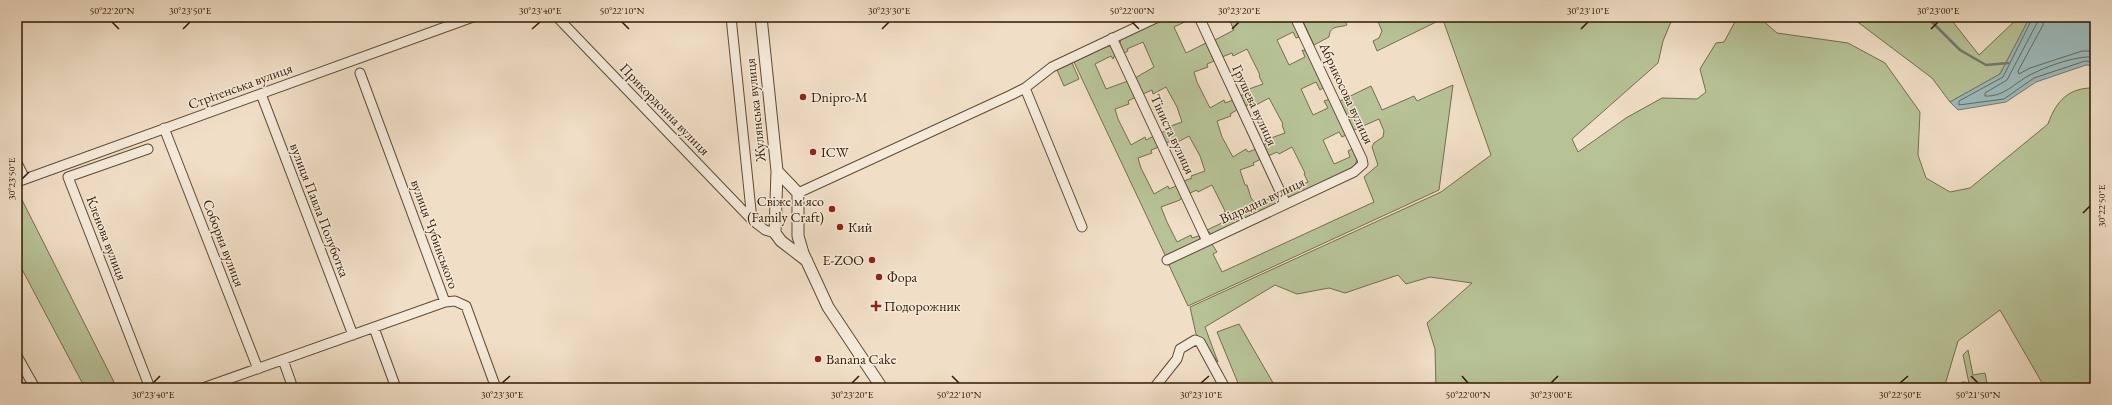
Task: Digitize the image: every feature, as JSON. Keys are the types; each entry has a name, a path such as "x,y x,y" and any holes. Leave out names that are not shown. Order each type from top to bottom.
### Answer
{"street":[{"name":"Стрітенська вулиця","path":"21,180 473,17"},
{"name":"Прикордонна вулиця","path":"557,17 752,220 765,230 775,233"},
{"path":"731,17 752,220"},
{"name":"Жулянська вулиця","path":"761,17 776,171 796,191"},
{"path":"777,194 786,188 796,191 1024,88 1052,67 1158,17"},
{"name":"Грушева вулиця","path":"1199,17 1286,204"},
{"name":"Абрикосова вулиця","path":"1295,17 1362,159"},
{"name":"Тіниста вулиця","path":"1112,38 1207,241"},
{"name":"вулиця Чубинського","path":"360,73 446,302 455,301 466,306 496,388"},
{"path":"1024,88 1082,227"},
{"name":"вулиця Павла Полуботка","path":"261,94 353,335"},
{"name":"Соборна вулиця","path":"164,128 258,368"},
{"name":"Кленова вулиця","path":"148,149 68,177 150,388"},
{"name":"Відрадна вулиця","path":"1167,260 1354,172 1363,164 1362,159"},
{"path":"17,163 21,180"},
{"path":"776,171 777,194 775,233 785,244 807,262"},
{"path":"796,191 798,236 817,285 831,312 882,388"},
{"path":"785,244 793,242 798,236"},
{"path":"203,388 446,302"},
{"path":"374,328 396,388"},
{"path":"1154,388 1177,359 1180,349 1195,340 1200,342 1225,388"},
{"path":"17,356 35,388"},
{"path":"283,360 293,388"}],"green space":[{"path":"1169,17 1194,17 1193,21 1191,19 1174,27 1186,53 1206,43 1214,61 1207,64 1208,67 1194,72 1197,82 1210,108 1224,100 1225,103 1233,100 1237,110 1230,114 1231,116 1217,121 1222,137 1233,157 1246,149 1248,152 1256,149 1261,159 1253,163 1254,165 1240,170 1251,198 1257,205 1270,198 1271,201 1279,198 1278,203 1212,235 1207,230 1228,220 1212,185 1198,192 1197,190 1190,193 1184,181 1192,178 1191,176 1205,171 1200,156 1189,136 1176,143 1174,140 1166,143 1161,133 1169,129 1168,127 1182,122 1177,107 1166,87 1153,94 1152,90 1143,94 1135,78 1154,67 1143,42 1127,49 1128,51 1124,53 1120,43 1121,39"},
{"path":"1228,17 1292,17 1300,34 1299,37 1296,38 1293,32 1277,40 1289,65 1305,57 1302,50 1307,51 1324,87 1320,90 1316,82 1301,89 1313,115 1328,108 1324,101 1330,99 1346,135 1342,137 1339,132 1323,140 1334,164 1350,157 1348,151 1352,149 1357,160 1354,167 1292,197 1287,197 1285,194 1308,182 1292,147 1279,154 1277,152 1268,156 1263,145 1272,141 1271,138 1285,133 1283,124 1269,98 1256,105 1255,102 1245,106 1240,96 1250,92 1249,89 1263,84 1247,49 1233,56 1232,53 1222,57 1215,40 1234,30"},
{"path":"1301,17 1343,17 1347,25 1331,30 1329,37 1314,45"},
{"path":"1376,17 1434,17 1436,22 1377,51 1373,41 1379,38 1382,31"},
{"path":"1442,17 1673,17 1663,41 1658,63 1572,139 1578,152 1626,118 1662,98 1697,99 1706,92 1700,69 1716,43 1724,42 1736,20 1761,19 1777,33 1848,43 1885,63 1920,112 1918,155 1926,178 1950,192 1970,188 2048,124 2055,109 2065,97 2078,90 2095,88 2095,388 2045,388 2000,310 1958,341 1944,388 1436,388 1435,349 1427,323 1472,283 1430,277 1406,284 1398,275 1345,293 1329,288 1297,294 1275,285 1205,327 1218,362 1196,334 1190,307 1441,192 1491,155"},
{"path":"1851,17 1949,17 1979,55 2019,17 2030,17 2000,74 1950,102 1932,78"},
{"path":"1108,46 1112,47 1115,55 1113,59 1111,56 1095,64 1106,89 1128,81 1136,97 1128,101 1129,104 1115,109 1118,119 1131,145 1145,137 1146,140 1154,136 1159,147 1151,150 1152,153 1138,158 1141,168 1154,194 1168,186 1169,189 1176,186 1182,197 1180,200 1161,207 1177,242 1191,235 1192,238 1198,236 1200,238 1199,240 1166,257 1074,62"},
{"path":"1072,63 1079,79 1064,86 1057,70"},
{"path":"1453,85 1439,190 1188,306 1168,263 1212,244 1217,252 1213,254 1222,272 1374,202 1364,177 1378,165 1372,147 1374,143 1383,137 1384,131 1379,119 1354,130 1340,101 1371,86 1382,110 1414,96 1417,101"},
{"path":"17,190 117,388 85,388 17,260"},
{"path":"1239,324 1276,388 1240,388 1217,332"},
{"path":"1968,350 1973,375 1985,373 1988,388 1970,388 1963,355"}],"water":[{"path":"2030,17 2095,17 2095,66 2086,65 2036,82 2006,102 1958,110 1950,102 2000,74"}],"waterway":[{"path":"1927,17 1960,50 1986,65 2008,63"}],"place":[{"name":"Dnipro-M","path":"803,97"},
{"name":"ICW","path":"813,152"},
{"name":"Свіже м'ясо (Family Craft)","path":"832,209"},
{"name":"Кий","path":"840,227"},
{"name":"E-ZOO","path":"872,260"},
{"name":"Фора","path":"879,277"},
{"name":"Подорожник","path":"876,306"},
{"name":"Banana Cake","path":"818,359"}]}
